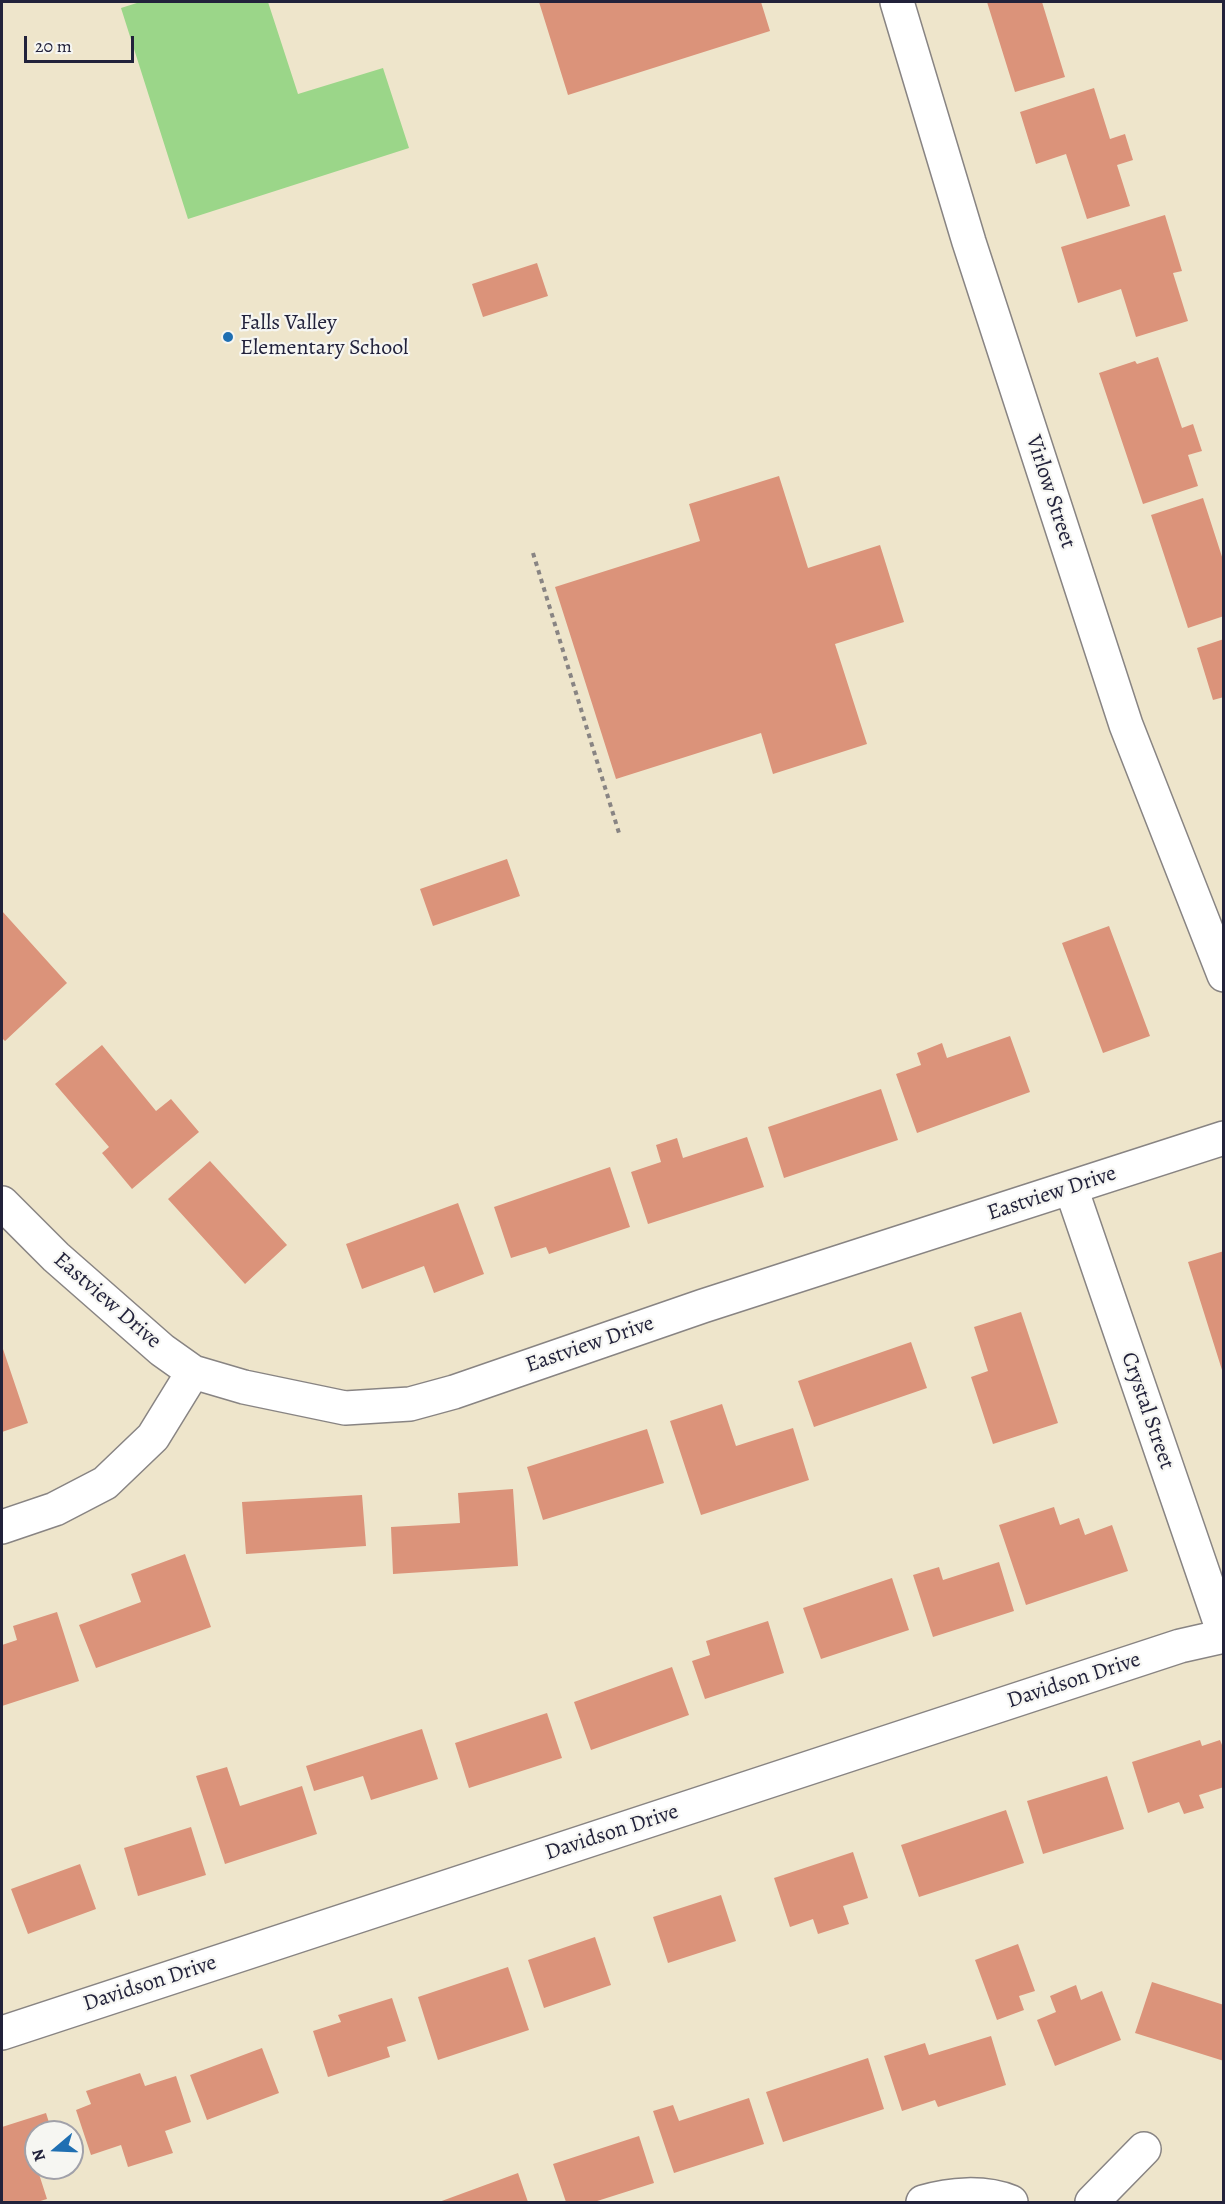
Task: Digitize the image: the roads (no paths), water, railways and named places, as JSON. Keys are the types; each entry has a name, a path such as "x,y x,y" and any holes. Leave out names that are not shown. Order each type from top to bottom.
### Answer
{"street":[{"name":"Virlow Street","path":"897,2 969,242 1126,725 1224,975"},
{"name":"Eastview Drive","path":"2,1203 56,1257 162,1350 193,1372 244,1387 345,1408 410,1404 454,1392 703,1306 1224,1138"},
{"name":"Crystal Street","path":"1071,1188 1224,1635"},
{"path":"2,1527 55,1509 105,1483 153,1437 193,1372"},
{"name":"Davidson Drive","path":"2,2033 1180,1646 1224,1635"},
{"path":"1092,2202 1144,2149"},
{"path":"923,2202 943,2196 995,2196 1011,2202"}],"place":[{"name":"Falls Valley Elementary School","path":"228,337"}]}
